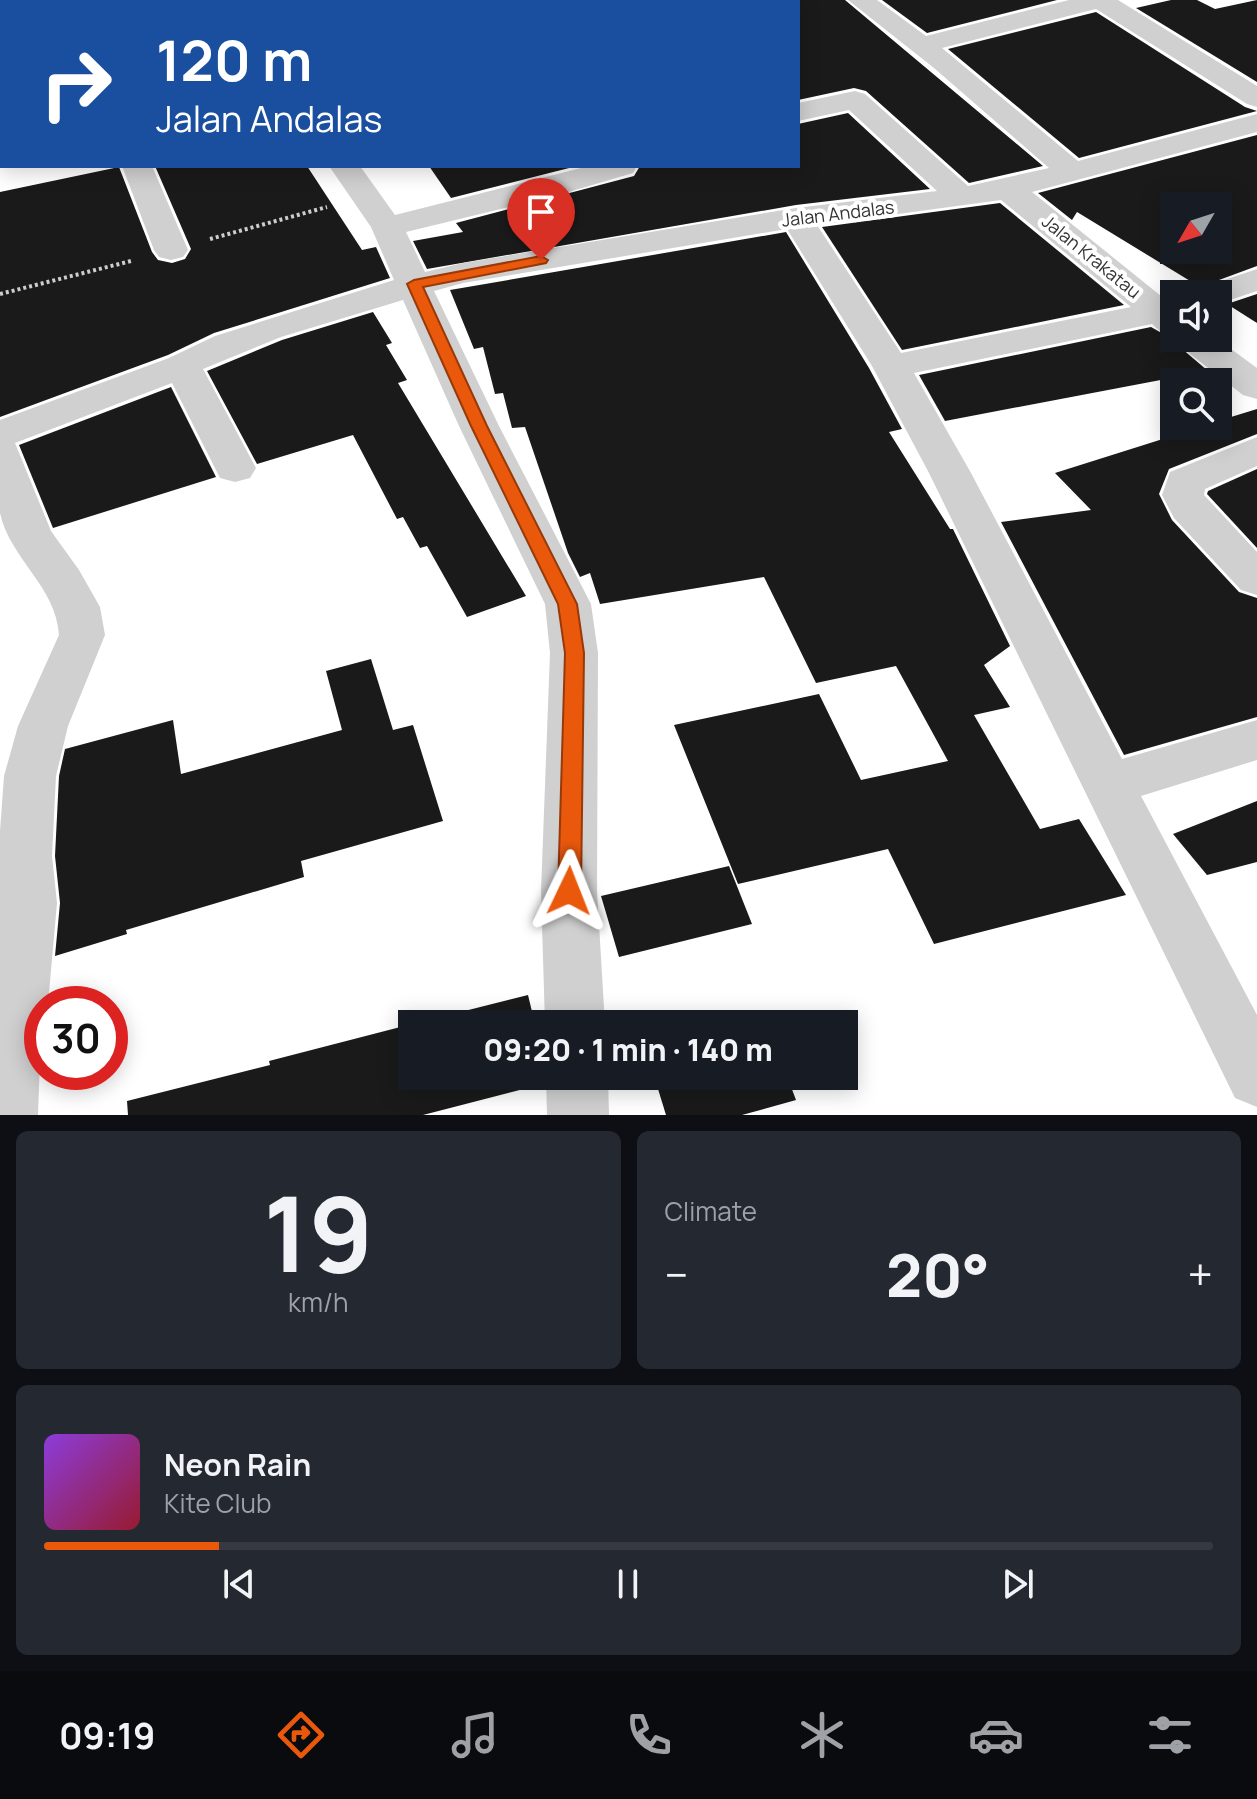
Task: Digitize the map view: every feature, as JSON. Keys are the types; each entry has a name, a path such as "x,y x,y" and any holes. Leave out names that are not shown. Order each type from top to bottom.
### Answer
{"street":[{"path":"861,0 921,45 1072,172"},
{"path":"921,45 1100,0 1257,98"},
{"path":"800,112 855,100 961,196"},
{"name":"Jalan Andalas","path":"0,434 182,366 194,357 414,284 613,247 1008,189 1257,123"},
{"path":"138,168 171,250"},
{"path":"345,168 387,227 479,426 568,604 574,653 569,891 574,1010"},
{"path":"387,227 544,189 615,168"},
{"name":"Jalan Krakatau","path":"1008,189 1160,308"},
{"path":"796,218 891,366 950,473 1257,1077"},
{"path":"1232,288 1257,279"},
{"path":"891,366 1160,317"},
{"path":"1211,352 1257,387"},
{"path":"182,366 235,468"},
{"path":"0,450 30,532 77,604 82,625 82,635 43,726 30,776 25,856 15,906 7,1115"},
{"path":"1257,450 1185,482 1183,495 1189,508 1257,579"},
{"path":"1107,785 1257,740"},
{"path":"577,1090 578,1115"}],"building":[{"path":"800,0 845,0 1043,166 969,183 866,91 854,88 800,100"},
{"path":"882,0 1057,0 927,33"},
{"path":"1171,0 1197,0 1215,9 1257,0 1257,82 1136,8"},
{"path":"1096,12 1245,107 1257,111 1079,158 948,49"},
{"path":"848,113 930,189 796,205 427,269 413,241 463,232 456,223 634,176 639,168 800,168 800,124"},
{"path":"1257,135 1257,266 1219,280 1189,280 1162,264 1232,264 1232,192 1160,192 1160,263 1077,212 1072,220 1038,193"},
{"path":"119,168 152,252 158,260 172,263 185,259 191,249 156,168 308,168 362,250 376,247 390,278 214,333 168,355 0,417 0,192"},
{"path":"430,168 569,168 451,198"},
{"path":"1000,203 1124,305 902,350 822,227"},
{"path":"786,232 869,368 902,429 889,432 950,529 953,529 1010,646 984,665 1010,707 974,715 1040,829 1079,819 1126,895 934,944 888,849 738,884 674,725 819,694 861,780 948,761 896,666 816,683 764,577 600,604 590,573 580,577 568,553 525,427 512,428 503,393 495,394 483,347 474,349 450,290"},
{"path":"1257,294 1257,323 1232,307 1232,302"},
{"path":"373,312 392,343 386,345 407,380 398,383 526,596 467,617 427,546 420,548 403,517 397,519 353,435 257,464 207,371 282,340"},
{"path":"1151,327 1160,332 1160,352 1186,352 1204,368 1160,368 1160,380 945,421 919,375"},
{"path":"171,387 216,477 53,528 19,445"},
{"path":"1257,409 1257,434 1169,469 1159,494 1172,520 1239,592 1257,598 1257,717 1124,755 1001,522 1091,510 1055,473 1160,440 1232,440 1232,417"},
{"path":"1257,469 1257,548 1207,494"},
{"path":"371,659 393,730 413,725 443,821 301,861 304,877 126,930 127,934 55,956 60,903 55,856 59,776 65,749 173,720 181,774 342,730 326,671"},
{"path":"1257,801 1257,862 1207,875 1173,834"},
{"path":"729,866 752,924 619,957 601,896"},
{"path":"528,995 532,1010 469,1010"},
{"path":"398,1028 398,1090 520,1090 423,1115 128,1115 127,1101 270,1065 269,1061"},
{"path":"658,1090 792,1090 796,1100 742,1115 666,1115"}],"route":[{"path":"541,260 414,284 479,426 568,604 574,653 574,772 569,891"}]}
